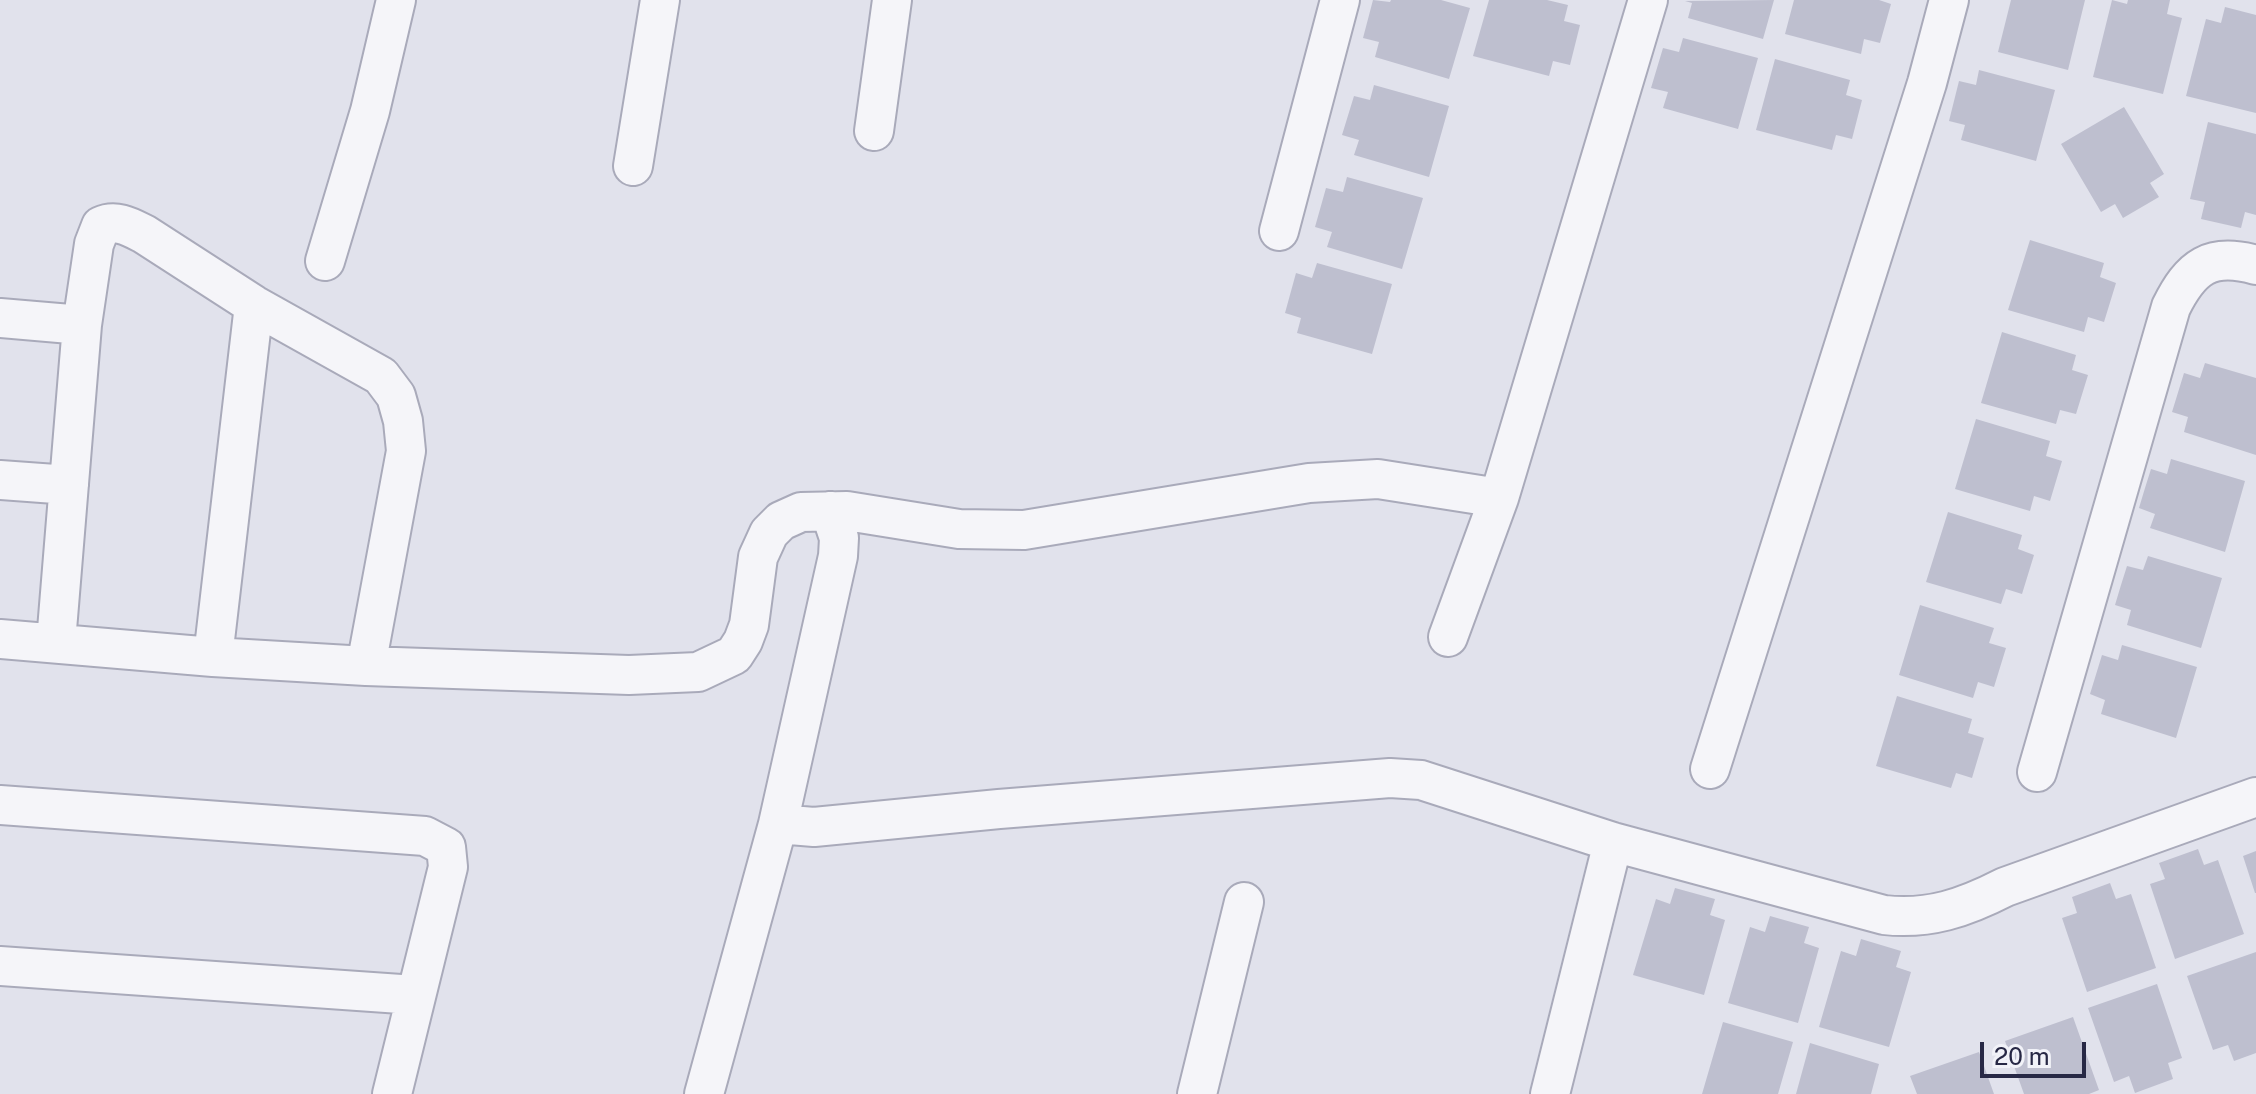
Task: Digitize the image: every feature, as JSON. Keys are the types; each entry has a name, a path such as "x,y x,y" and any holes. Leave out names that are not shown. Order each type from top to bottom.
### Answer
{"street":[{"path":"325,261 370,111 396,0"},
{"path":"633,166 660,0"},
{"path":"874,131 892,0"},
{"path":"1279,231 1340,0"},
{"path":"1448,637 1499,498 1648,0"},
{"path":"1710,769 1927,83 1949,0"},
{"path":"56,642 82,325 94,244 101,226 109,222 144,234 254,305 381,376 396,396 403,421 406,451 366,666"},
{"path":"2037,772 2171,307 2184,282 2199,267 2236,259 2256,265"},
{"path":"213,657 254,305"},
{"path":"0,318 82,325"},
{"path":"0,639 366,666 629,675 698,672 734,655 749,625 758,557 769,533 781,521 801,512 847,511 959,529 1024,530 1350,479 1378,479 1499,498"},
{"path":"0,480 69,485"},
{"path":"704,1094 778,824 838,556 839,538 830,511"},
{"path":"778,824 814,827 1390,778 1421,780 1613,842 1884,915 1911,918 1973,903 2005,887 2256,797"},
{"path":"0,805 425,836 446,847 448,867 392,1094"},
{"path":"1550,1094 1613,842"},
{"path":"1197,1094 1244,902"},
{"path":"0,966 415,995"}],"building":[{"path":"1373,0 1441,0 1470,8 1449,79 1375,57 1379,42 1363,38"},
{"path":"1489,0 1547,0 1568,5 1564,21 1580,25 1570,65 1553,61 1549,76 1473,56"},
{"path":"1774,0 1763,39 1688,18 1692,3 1685,1"},
{"path":"1794,0 1879,0 1891,4 1880,43 1864,39 1861,54 1785,34"},
{"path":"2011,0 2085,0 2068,70 1998,52"},
{"path":"2112,0 2127,4 2128,0 2170,0 2167,14 2182,18 2163,94 2093,77"},
{"path":"2225,7 2256,15 2256,113 2186,96 2206,19 2221,23"},
{"path":"1683,38 1758,58 1738,129 1663,108 1668,92 1651,88 1663,48 1679,52"},
{"path":"1775,59 1850,80 1846,95 1862,100 1852,139 1836,135 1832,150 1756,130"},
{"path":"1979,70 2055,90 2036,161 1961,140 1965,125 1949,121 1959,81 1976,85"},
{"path":"1374,85 1449,106 1429,177 1354,155 1359,140 1342,135 1354,96 1370,100"},
{"path":"2124,107 2164,174 2150,183 2159,197 2123,218 2115,204 2101,212 2061,144"},
{"path":"2208,122 2256,134 2256,215 2245,212 2241,228 2201,219 2205,202 2190,199"},
{"path":"1347,177 1423,198 1402,269 1327,247 1332,232 1315,227 1326,188 1343,192"},
{"path":"2030,240 2104,263 2100,277 2116,283 2104,322 2088,317 2084,332 2008,310"},
{"path":"1317,263 1392,284 1372,354 1297,333 1301,318 1285,313 1296,273 1312,278"},
{"path":"2002,332 2076,355 2072,370 2088,375 2076,414 2060,410 2056,424 1981,403"},
{"path":"2205,363 2256,378 2256,455 2184,432 2188,417 2172,412 2184,373 2200,378"},
{"path":"1976,419 2050,441 2046,456 2062,461 2050,501 2034,496 2030,511 1955,489"},
{"path":"2171,459 2245,481 2225,552 2150,528 2155,514 2139,508 2145,488 2151,469 2167,474"},
{"path":"1948,512 2022,535 2018,549 2034,555 2022,594 2006,589 2001,604 1926,582"},
{"path":"2148,556 2222,578 2201,648 2127,625 2131,610 2115,605 2127,566 2143,570"},
{"path":"1920,605 1994,628 1989,643 2006,648 1994,687 1978,682 1973,698 1899,675"},
{"path":"2122,645 2197,667 2176,738 2101,714 2105,700 2090,694 2102,655 2118,660"},
{"path":"1897,696 1972,719 1968,733 1984,738 1972,778 1956,773 1951,788 1876,766"},
{"path":"2198,849 2204,865 2218,860 2244,934 2175,959 2150,884 2165,879 2159,863"},
{"path":"2256,851 2256,893 2255,893 2243,856"},
{"path":"2110,883 2116,899 2131,894 2156,968 2087,992 2062,918 2077,913 2072,897"},
{"path":"1675,888 1715,899 1710,915 1725,920 1704,995 1633,975 1656,899 1670,904"},
{"path":"1770,916 1809,927 1804,943 1819,948 1798,1023 1728,1003 1750,927 1765,932"},
{"path":"1861,939 1901,951 1896,967 1911,972 1889,1047 1819,1027 1841,951 1856,956"},
{"path":"2256,952 2256,1053 2234,1061 2228,1045 2213,1050 2187,976"},
{"path":"2157,984 2182,1058 2168,1063 2173,1079 2135,1093 2129,1076 2114,1082 2088,1008"},
{"path":"2073,1017 2099,1090 2089,1094 2024,1094 2005,1041"},
{"path":"1723,1022 1793,1042 1778,1094 1702,1094"},
{"path":"1810,1043 1879,1064 1871,1094 1796,1094"},
{"path":"1979,1052 1994,1094 1917,1094 1910,1076"}]}
